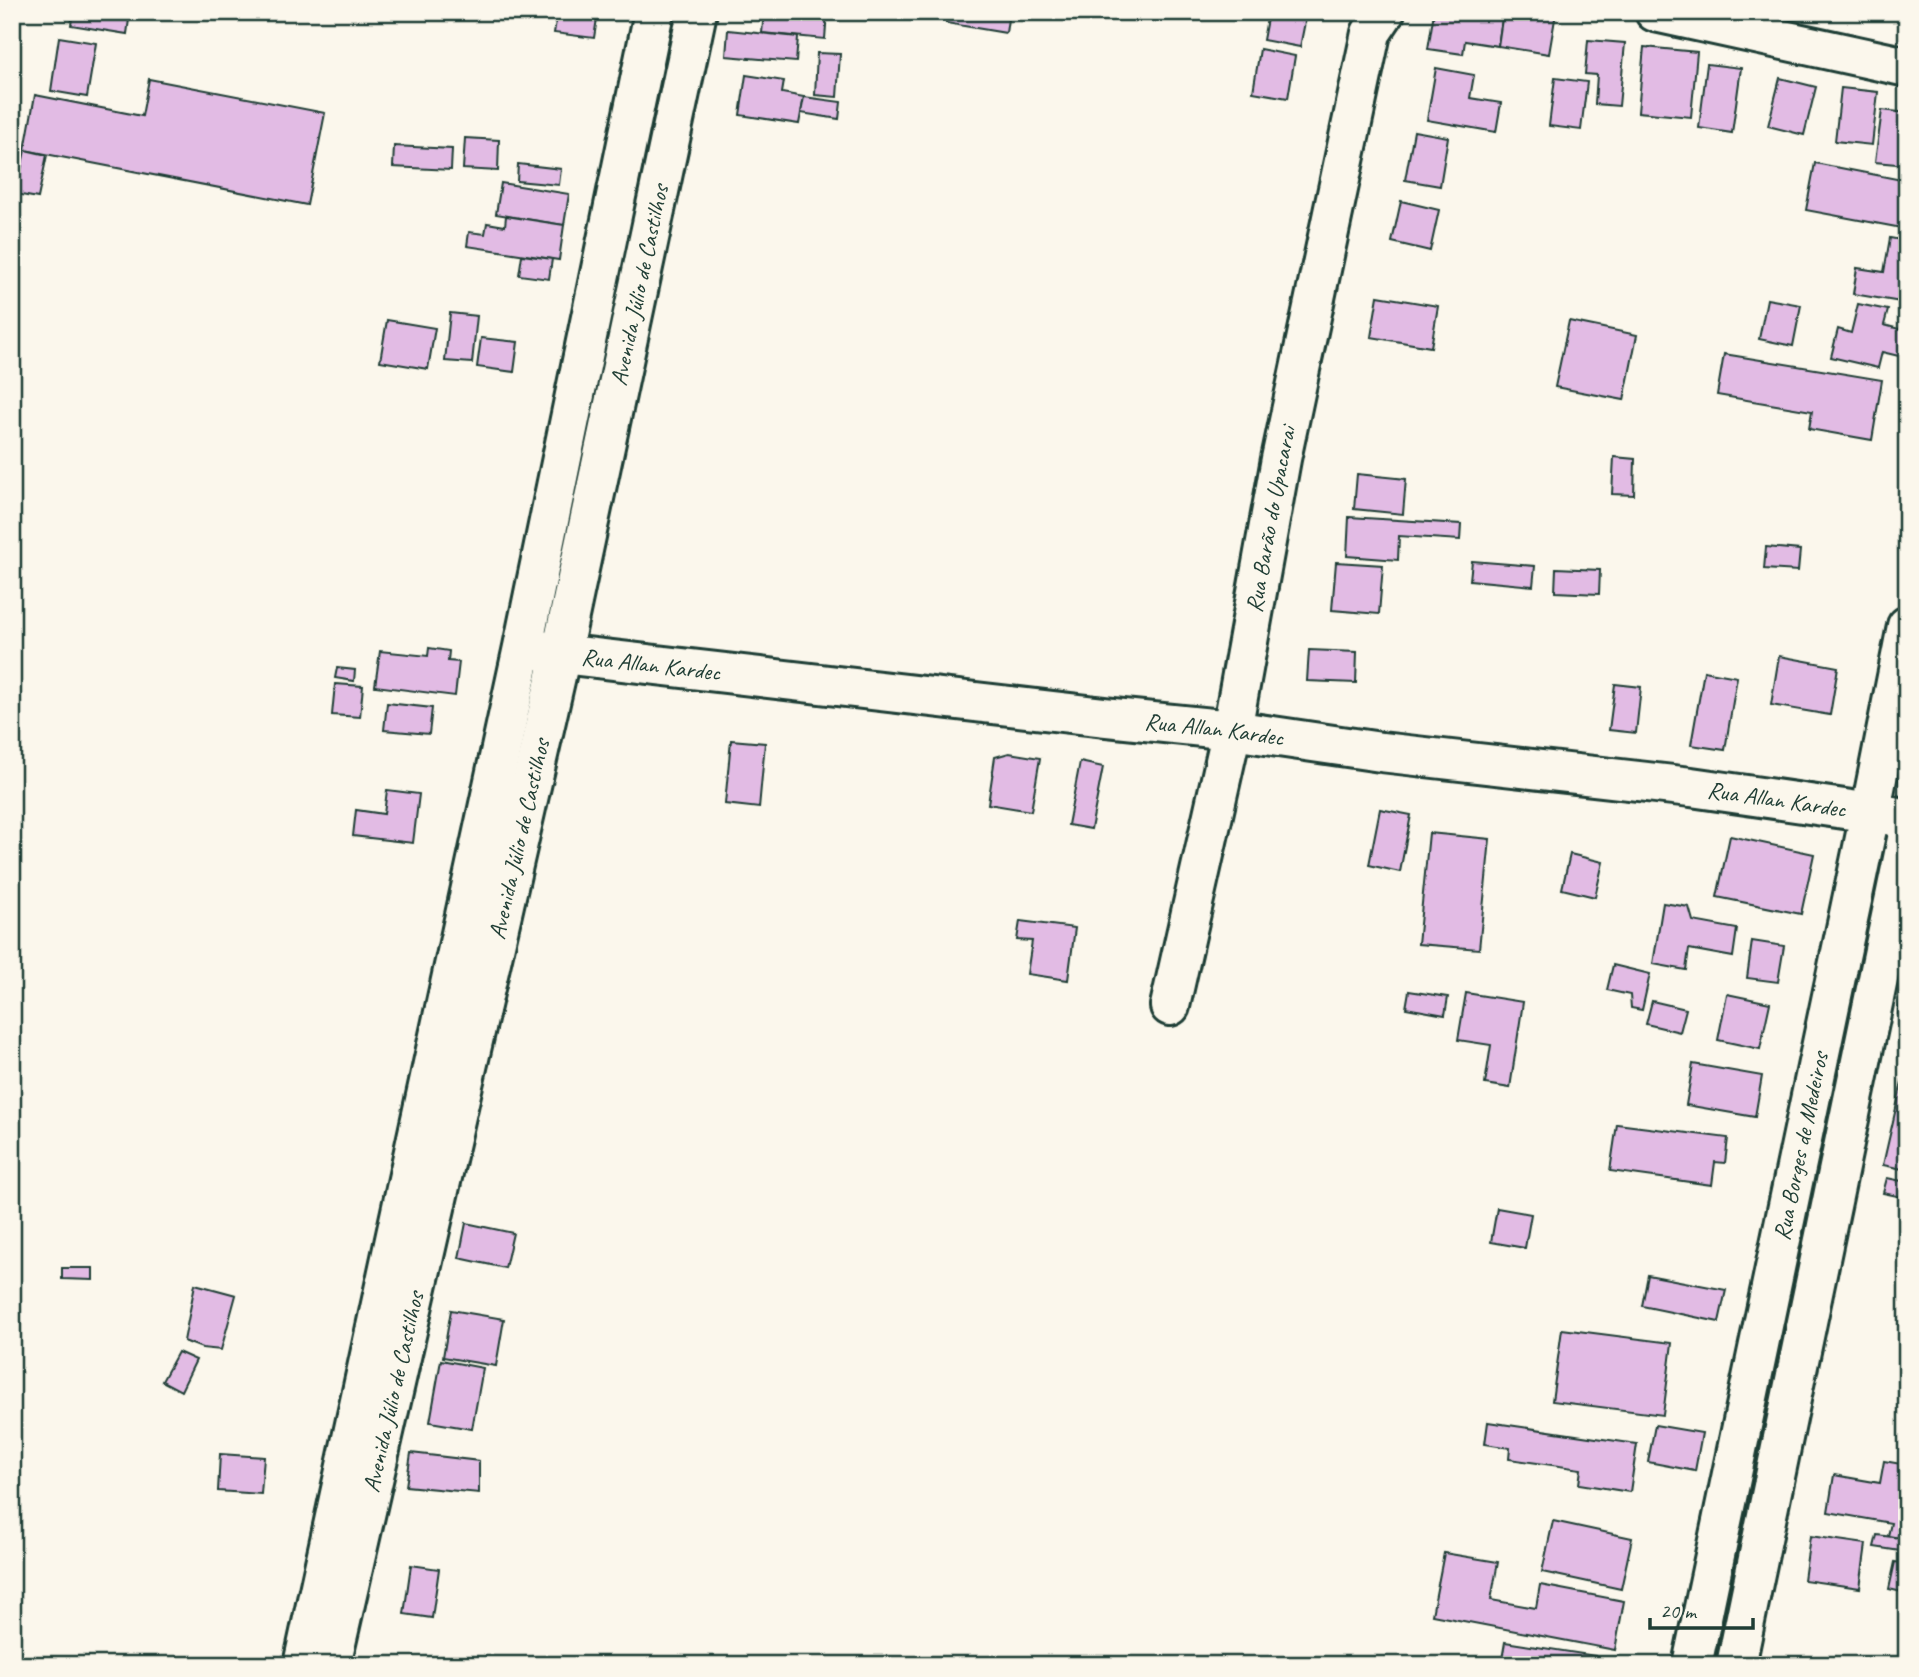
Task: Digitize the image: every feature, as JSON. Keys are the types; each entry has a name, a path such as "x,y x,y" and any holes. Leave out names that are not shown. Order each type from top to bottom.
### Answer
{"street":[{"name":"Avenida Júlio de Castilhos","path":"331,1665 442,1099 523,647 654,12"},
{"name":"Avenida Júlio de Castilhos","path":"303,1665 442,1099 561,654 697,12"},
{"path":"1676,14 1907,67"},
{"name":"Rua Barão do Upacarai","path":"1170,1006 1232,730 1281,459 1374,19"},
{"path":"615,198 657,205"},
{"name":"Rua Borges de Medeiros","path":"1692,1665 1870,814 1902,681 1907,626"},
{"name":"Rua Allan Kardec","path":"523,647 561,654 1232,730 1381,752 1691,787 1907,818"},
{"name":"Rua Borges de Medeiros","path":"1736,1665 1907,839"},
{"path":"1765,1312 1807,1320"}],"building":[{"path":"73,12 130,12 127,34 71,25"},
{"path":"539,12 598,12 594,38 554,33 557,15"},
{"path":"764,12 827,12 825,39 762,33"},
{"path":"887,12 940,12 939,19"},
{"path":"947,12 1009,12 1006,33 946,23"},
{"path":"1262,12 1307,12 1300,47 1263,40 1268,13"},
{"path":"1434,12 1503,12 1498,46 1465,41 1463,54 1428,49"},
{"path":"1503,12 1556,13 1549,54 1498,46"},
{"path":"728,30 798,37 796,62 726,56"},
{"path":"59,37 96,43 87,97 51,91"},
{"path":"1588,40 1625,43 1619,106 1595,104 1597,75 1585,74"},
{"path":"1644,47 1697,52 1691,117 1638,112"},
{"path":"1260,49 1295,56 1288,98 1253,92"},
{"path":"817,53 840,54 837,97 815,95"},
{"path":"1707,64 1741,68 1732,133 1699,128"},
{"path":"1436,68 1474,75 1470,98 1501,103 1496,132 1427,120"},
{"path":"746,75 784,81 782,93 804,97 799,124 740,115"},
{"path":"1555,78 1587,82 1581,130 1549,126"},
{"path":"1780,78 1816,87 1804,135 1768,126"},
{"path":"149,79 325,113 307,205 25,150 35,95 142,116"},
{"path":"1841,88 1878,92 1872,145 1835,141"},
{"path":"804,97 841,102 839,119 801,113"},
{"path":"1882,110 1907,113 1907,165 1875,162"},
{"path":"1414,131 1448,137 1440,186 1405,180"},
{"path":"465,138 499,140 498,171 463,169"},
{"path":"394,146 452,149 451,170 393,167"},
{"path":"25,150 47,155 38,198 16,194"},
{"path":"1815,163 1907,181 1907,229 1806,210"},
{"path":"518,164 561,169 559,185 517,181"},
{"path":"501,183 569,194 564,225 496,214"},
{"path":"1401,201 1439,210 1430,251 1392,242"},
{"path":"506,216 564,225 559,260 467,246 469,232 485,234 487,223 505,226"},
{"path":"1890,238 1907,241 1907,303 1853,294 1857,268 1884,272"},
{"path":"522,255 552,259 549,279 519,275"},
{"path":"1378,296 1438,306 1431,347 1371,337"},
{"path":"1767,299 1801,305 1793,346 1759,339"},
{"path":"1858,304 1888,310 1884,325 1907,331 1907,358 1882,352 1878,368 1831,357 1838,329 1851,333"},
{"path":"450,313 477,316 472,363 445,361"},
{"path":"387,320 435,328 428,369 380,361"},
{"path":"1569,321 1637,335 1624,400 1555,387"},
{"path":"481,338 518,342 514,372 477,367"},
{"path":"1724,354 1882,380 1872,440 1809,429 1812,411 1717,395"},
{"path":"1614,457 1635,459 1634,495 1612,494"},
{"path":"1357,474 1406,479 1403,514 1354,509"},
{"path":"1349,517 1461,524 1460,540 1399,536 1398,560 1347,556"},
{"path":"1766,547 1800,550 1798,571 1764,569"},
{"path":"1472,561 1535,566 1533,586 1470,580"},
{"path":"1336,562 1383,565 1379,614 1332,610"},
{"path":"1556,568 1600,570 1599,594 1555,592"},
{"path":"429,648 449,651 448,661 459,662 455,696 375,686 380,651 428,656"},
{"path":"1309,650 1357,652 1356,683 1307,681"},
{"path":"1779,656 1838,667 1830,715 1771,705"},
{"path":"337,668 355,670 354,681 335,678"},
{"path":"1704,671 1737,677 1725,750 1691,745"},
{"path":"335,684 363,686 360,717 332,715"},
{"path":"1615,684 1641,687 1636,733 1609,730"},
{"path":"387,703 432,708 429,734 384,730"},
{"path":"731,740 765,743 759,808 725,804"},
{"path":"1009,753 1040,758 1031,811 988,804 995,757"},
{"path":"1080,762 1103,767 1091,829 1068,825"},
{"path":"387,790 419,794 413,843 353,836 356,810 384,814"},
{"path":"1380,809 1411,815 1400,872 1369,865"},
{"path":"1429,833 1490,839 1479,949 1418,944"},
{"path":"1730,836 1814,854 1801,914 1717,897"},
{"path":"1570,854 1603,862 1595,897 1562,889"},
{"path":"1663,903 1689,907 1693,921 1737,929 1733,957 1689,949 1686,970 1653,964"},
{"path":"1020,921 1075,928 1068,980 1027,974 1032,941 1017,940"},
{"path":"1752,941 1784,946 1778,982 1747,978"},
{"path":"1613,965 1650,974 1642,1010 1631,1008 1630,995 1607,990"},
{"path":"1907,973 1907,1016 1898,1014"},
{"path":"1409,991 1448,997 1445,1015 1406,1008"},
{"path":"1466,993 1523,1002 1510,1088 1485,1084 1491,1045 1458,1040"},
{"path":"1727,994 1770,1003 1760,1049 1718,1040"},
{"path":"1652,1001 1686,1009 1680,1032 1646,1024"},
{"path":"1907,1060 1907,1170 1883,1165"},
{"path":"1693,1064 1762,1076 1755,1117 1686,1105"},
{"path":"1617,1124 1728,1138 1725,1163 1715,1162 1712,1185 1610,1171"},
{"path":"1887,1178 1907,1182 1907,1198 1883,1193"},
{"path":"1497,1208 1531,1214 1525,1248 1491,1242"},
{"path":"466,1223 513,1233 505,1268 459,1258"},
{"path":"62,1268 93,1268 93,1280 62,1279"},
{"path":"1648,1275 1726,1290 1719,1322 1642,1306"},
{"path":"195,1284 236,1295 221,1350 202,1348 184,1341"},
{"path":"451,1310 504,1319 496,1366 443,1357"},
{"path":"1562,1329 1672,1343 1663,1415 1552,1401"},
{"path":"178,1352 196,1360 181,1391 162,1381"},
{"path":"441,1360 483,1368 472,1429 430,1422"},
{"path":"1488,1422 1637,1444 1630,1492 1579,1484 1581,1469 1509,1459 1510,1448 1485,1444"},
{"path":"1655,1425 1702,1433 1695,1471 1648,1462"},
{"path":"411,1453 479,1461 479,1493 406,1486"},
{"path":"220,1454 264,1457 261,1494 218,1491"},
{"path":"1884,1461 1907,1465 1907,1539 1888,1536 1891,1523 1828,1512 1834,1475 1880,1483"},
{"path":"1553,1521 1632,1538 1621,1589 1542,1572"},
{"path":"1877,1535 1907,1539 1907,1552 1874,1547"},
{"path":"1810,1536 1866,1544 1860,1588 1804,1580"},
{"path":"1444,1553 1498,1562 1491,1600 1536,1608 1540,1585 1624,1601 1615,1650 1432,1615"},
{"path":"1895,1562 1907,1564 1906,1593 1889,1589"},
{"path":"411,1565 439,1569 432,1618 404,1614"},
{"path":"1505,1642 1596,1656 1595,1665 1501,1665"}]}
